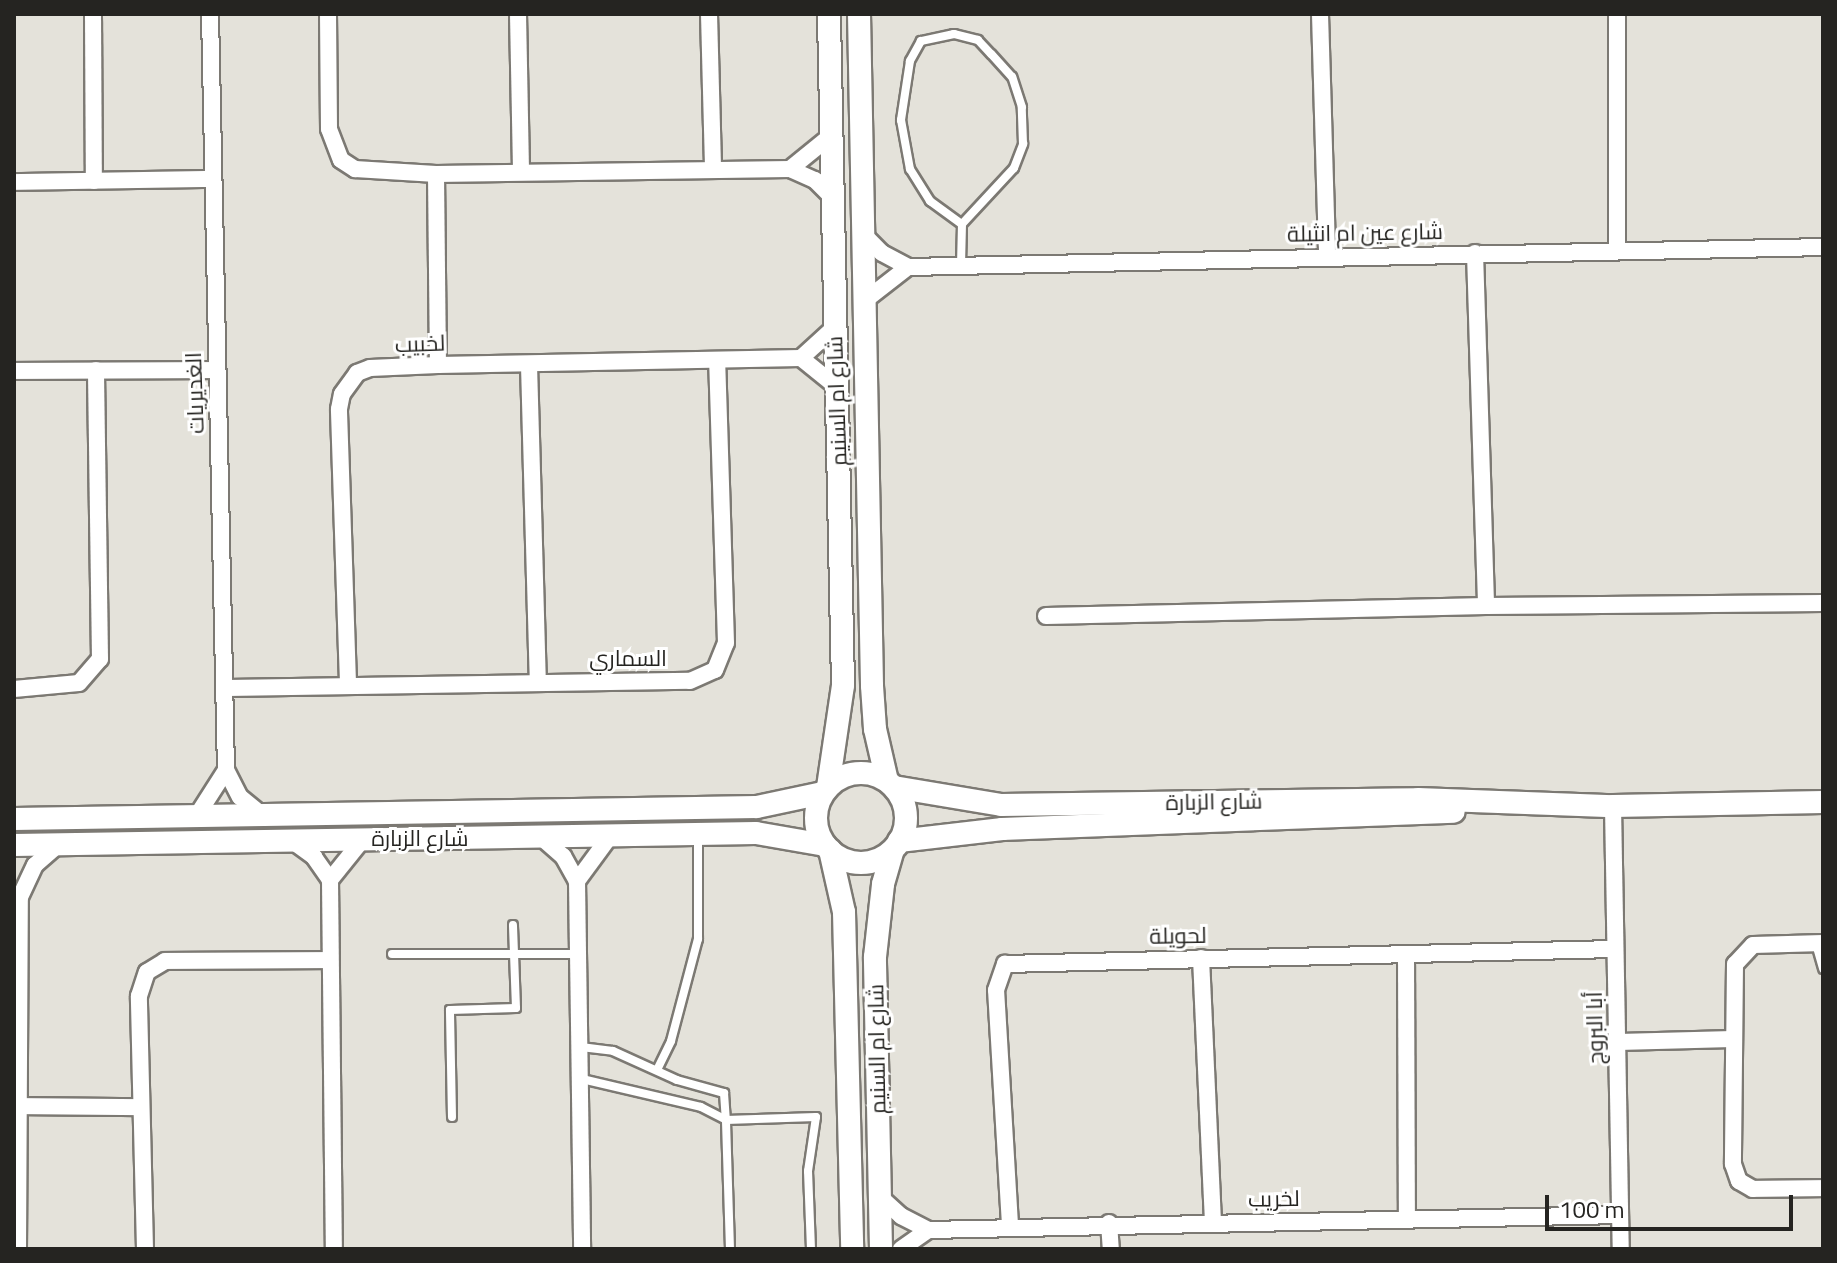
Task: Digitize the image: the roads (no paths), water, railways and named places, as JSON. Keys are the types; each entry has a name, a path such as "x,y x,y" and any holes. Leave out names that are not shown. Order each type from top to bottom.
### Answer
{"street":[{"path":"93,14 94,181"},
{"name":"الغديريات","path":"210,14 216,370 227,688 226,770"},
{"path":"328,14 329,129 341,160 371,173 790,169 815,180 835,200"},
{"path":"518,14 521,170"},
{"path":"709,14 713,169"},
{"name":"شارع ام السنيم","path":"826,790 843,685 829,14"},
{"name":"شارع ام السنيم","path":"859,14 872,686 890,784"},
{"path":"1320,14 1327,256"},
{"path":"1617,14 1617,250"},
{"path":"790,169 833,134"},
{"path":"436,174 438,365"},
{"path":"14,182 212,179"},
{"path":"862,233 882,253 908,267 863,302"},
{"name":"شارع عين ام انثيلة","path":"908,267 1823,247"},
{"path":"1475,253 1486,606"},
{"path":"835,327 801,358 837,387"},
{"name":"لخبيب","path":"348,683 342,394 357,373 370,368 438,365 801,358"},
{"name":"السماري","path":"227,688 348,683 690,681 715,670 726,643 717,360"},
{"path":"529,365 538,681"},
{"path":"14,689 79,683 100,659 96,370"},
{"path":"14,371 216,370"},
{"path":"1046,616 1486,606 1823,603"},
{"path":"226,770 240,797 262,815"},
{"path":"196,817 226,770"},
{"path":"857,773 890,784 906,813 896,846 869,862 855,862 828,848 817,824 826,790 857,773"},
{"name":"شارع الزبارة","path":"890,784 1001,805 1418,799 1613,806 1823,802"},
{"name":"شارع الزبارة","path":"14,819 757,807 826,790"},
{"name":"شارع الزبارة","path":"896,846 1002,829 1420,815 1535,805"},
{"name":"أبا البروج","path":"1613,806 1621,1249"},
{"name":"شارع الزبارة","path":"14,845 756,833 828,848"},
{"path":"577,881 610,836"},
{"path":"542,838 563,856 577,881 582,1249"},
{"path":"330,880 363,839"},
{"path":"291,840 314,857 330,880 334,1249"},
{"path":"20,897 35,865 58,845"},
{"name":"شارع ام السنيم","path":"881,1249 875,957 883,884 896,846"},
{"name":"شارع ام السنيم","path":"828,848 844,912 852,1249"},
{"path":"14,879 20,897 18,1249"},
{"path":"1820,943 1753,945 1742,952 1735,964 1733,1164 1739,1181 1753,1189 1823,1188"},
{"name":"لحويلة","path":"1010,1225 996,990 1000,970 1020,961 1615,949"},
{"path":"1406,954 1407,1219"},
{"path":"1201,958 1213,1222"},
{"path":"145,1249 140,1107 141,983 154,965 330,960"},
{"path":"1617,1042 1734,1039"},
{"path":"19,1106 140,1107"},
{"path":"879,1196 901,1216 928,1230 901,1249"},
{"name":"لخريب","path":"928,1230 1010,1225 1620,1215"},
{"path":"1109,1223 1111,1249"}],"lane":[{"path":"961,265 962,224 1003,187 1014,168 1023,144 1022,107 1012,77 978,40 954,34 921,41 910,61 901,120 910,169 930,201 962,224"},
{"path":"657,1070 671,1041 698,939 698,833"},
{"path":"452,1117 450,1010 516,1008 513,925"},
{"path":"1820,943 1823,969"},
{"path":"392,954 578,954"},
{"path":"581,1047 613,1051 724,1093 730,1249"},
{"path":"582,1079 701,1107 726,1120 816,1117 808,1171 811,1249"}]}
